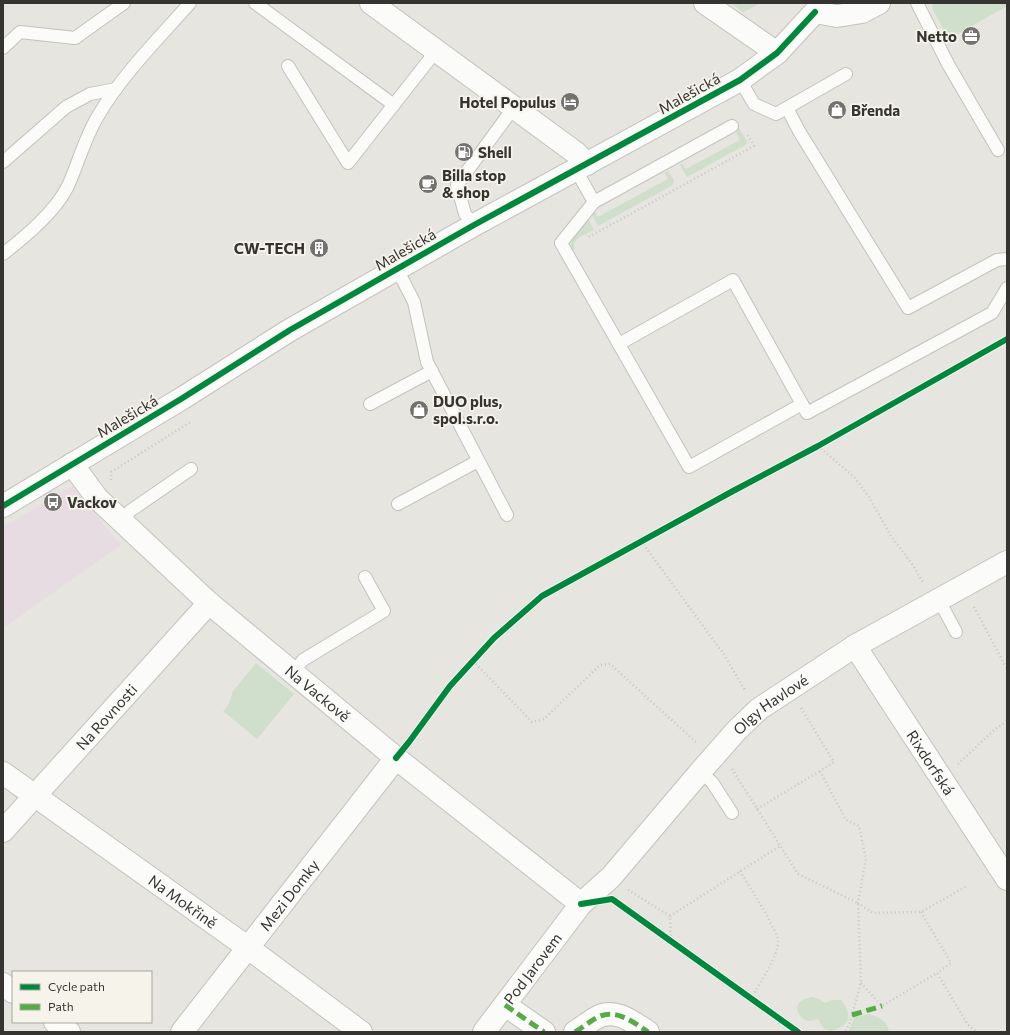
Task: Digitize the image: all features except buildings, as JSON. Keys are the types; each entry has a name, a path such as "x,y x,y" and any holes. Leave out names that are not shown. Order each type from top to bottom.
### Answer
{"street":[{"path":"371,3 576,153 581,167"},
{"path":"706,3 777,53"},
{"name":"Malešická","path":"3,506 181,399 290,330 474,225 740,80 777,53 811,7 837,16 862,12 880,3"},
{"name":"Na Vackově","path":"72,464 97,498 209,603 396,758 580,904"},
{"name":"Olgy Havlové","path":"580,904 611,877 737,730 759,709 933,595 1007,562"},
{"name":"Na Rovnosti","path":"3,831 209,603"},
{"name":"Rixdorfská","path":"856,646 1007,879"},
{"name":"Mezi Domky","path":"182,1032 396,758"},
{"name":"Na Mokřině","path":"3,773 247,947 361,1032"},
{"name":"Pod Jarovem","path":"484,1032 580,904"},
{"path":"3,984 12,991"},
{"path":"505,1005 544,1032"},
{"path":"575,1032 597,1017 604,1015 615,1015 629,1019 648,1032"},
{"path":"56,1023 69,1032"}],"lane":[{"path":"3,48 20,32 75,38 124,3"},
{"path":"3,254 25,236 52,209 67,187 97,117 116,88 190,3"},
{"path":"255,3 394,105"},
{"path":"917,3 948,64 998,150"},
{"path":"288,66 348,163 436,50"},
{"path":"740,80 754,104 776,114 846,74"},
{"path":"3,162 66,107 90,94 116,88"},
{"path":"474,225 465,214 457,185 514,107"},
{"path":"787,108 799,132 908,308 997,260 1007,259"},
{"path":"732,126 594,202 561,243 688,467 802,404"},
{"path":"581,167 594,202"},
{"path":"397,269 414,302 427,362 507,516"},
{"path":"619,344 733,280 808,413 992,313 1007,288"},
{"path":"370,404 432,371"},
{"path":"398,504 478,461"},
{"path":"123,522 130,511 191,469"},
{"path":"293,672 303,660 384,611 365,578"},
{"path":"933,595 956,632"},
{"path":"700,772 712,782 732,813"}],"path":[{"path":"585,239 754,146 746,133"},
{"path":"110,485 111,472 192,421"},
{"path":"812,450 825,442"},
{"path":"818,446 854,477 868,497 891,536 933,595"},
{"path":"634,545 648,538"},
{"path":"641,541 725,656 750,698"},
{"path":"974,607 1007,669"},
{"path":"478,656 471,664 532,722 544,719 600,666 610,664 701,747"},
{"path":"757,809 834,762 798,704"},
{"path":"954,767 994,730 1007,721"},
{"path":"728,764 798,874 858,903 873,913 922,912 967,886"},
{"path":"820,771 846,820 859,826 866,859 858,903 861,982 850,1022 845,1032"},
{"path":"670,916 780,846"},
{"path":"740,872 768,917 770,925 778,939 776,954 751,998"},
{"path":"611,877 670,916"},
{"path":"861,982 882,1006 952,963 922,912"},
{"path":"670,916 671,942"},
{"path":"665,938 677,946"},
{"path":"937,973 968,1025 977,1032"},
{"path":"745,994 757,1002"}],"shaded area":[{"path":"72,486 121,545 3,628 3,527"}],"green space":[{"path":"731,3 759,3 759,4 743,12"},
{"path":"932,3 1007,3 1007,6 949,39 933,10"},
{"path":"738,126 747,144 687,177 680,165 682,164 686,169 740,140 733,127"},
{"path":"668,171 674,180 673,185 598,226 592,214 595,212 598,217 668,179 665,173"},
{"path":"588,219 594,230 583,235 577,240 574,245 575,249 572,251 571,247 573,238"},
{"path":"256,663 294,694 257,739 223,711 228,706 233,691"},
{"path":"812,997 825,1003 832,1000 841,1000 847,1011 848,1020 846,1023 831,1031 823,1028 818,1019 808,1021 802,1018 797,1010 798,1004 803,1000"},
{"path":"869,1014 885,1022 889,1032 848,1032 855,1017"}],"marked path":[{"path":"505,1005 544,1032"},
{"path":"852,1015 882,1006"},
{"path":"575,1032 596,1018 610,1014 624,1017 648,1032"}],"cycle path":[{"path":"3,506 181,399 290,330 474,225 740,80 777,53 815,12"},
{"path":"396,758 450,686 494,638 542,596 818,446 1007,339"},
{"path":"581,904 612,899 798,1032"}],"place":[{"name":"Netto","path":"971,36"},
{"name":"Hotel Populus","path":"570,102"},
{"name":"Břenda","path":"837,110"},
{"name":"Shell","path":"464,152"},
{"name":"Billa stop & shop","path":"428,184"},
{"name":"CW-TECH","path":"319,248"},
{"name":"DUO plus, spol.s.r.o.","path":"419,410"},
{"name":"Vackov","path":"53,502"}]}
